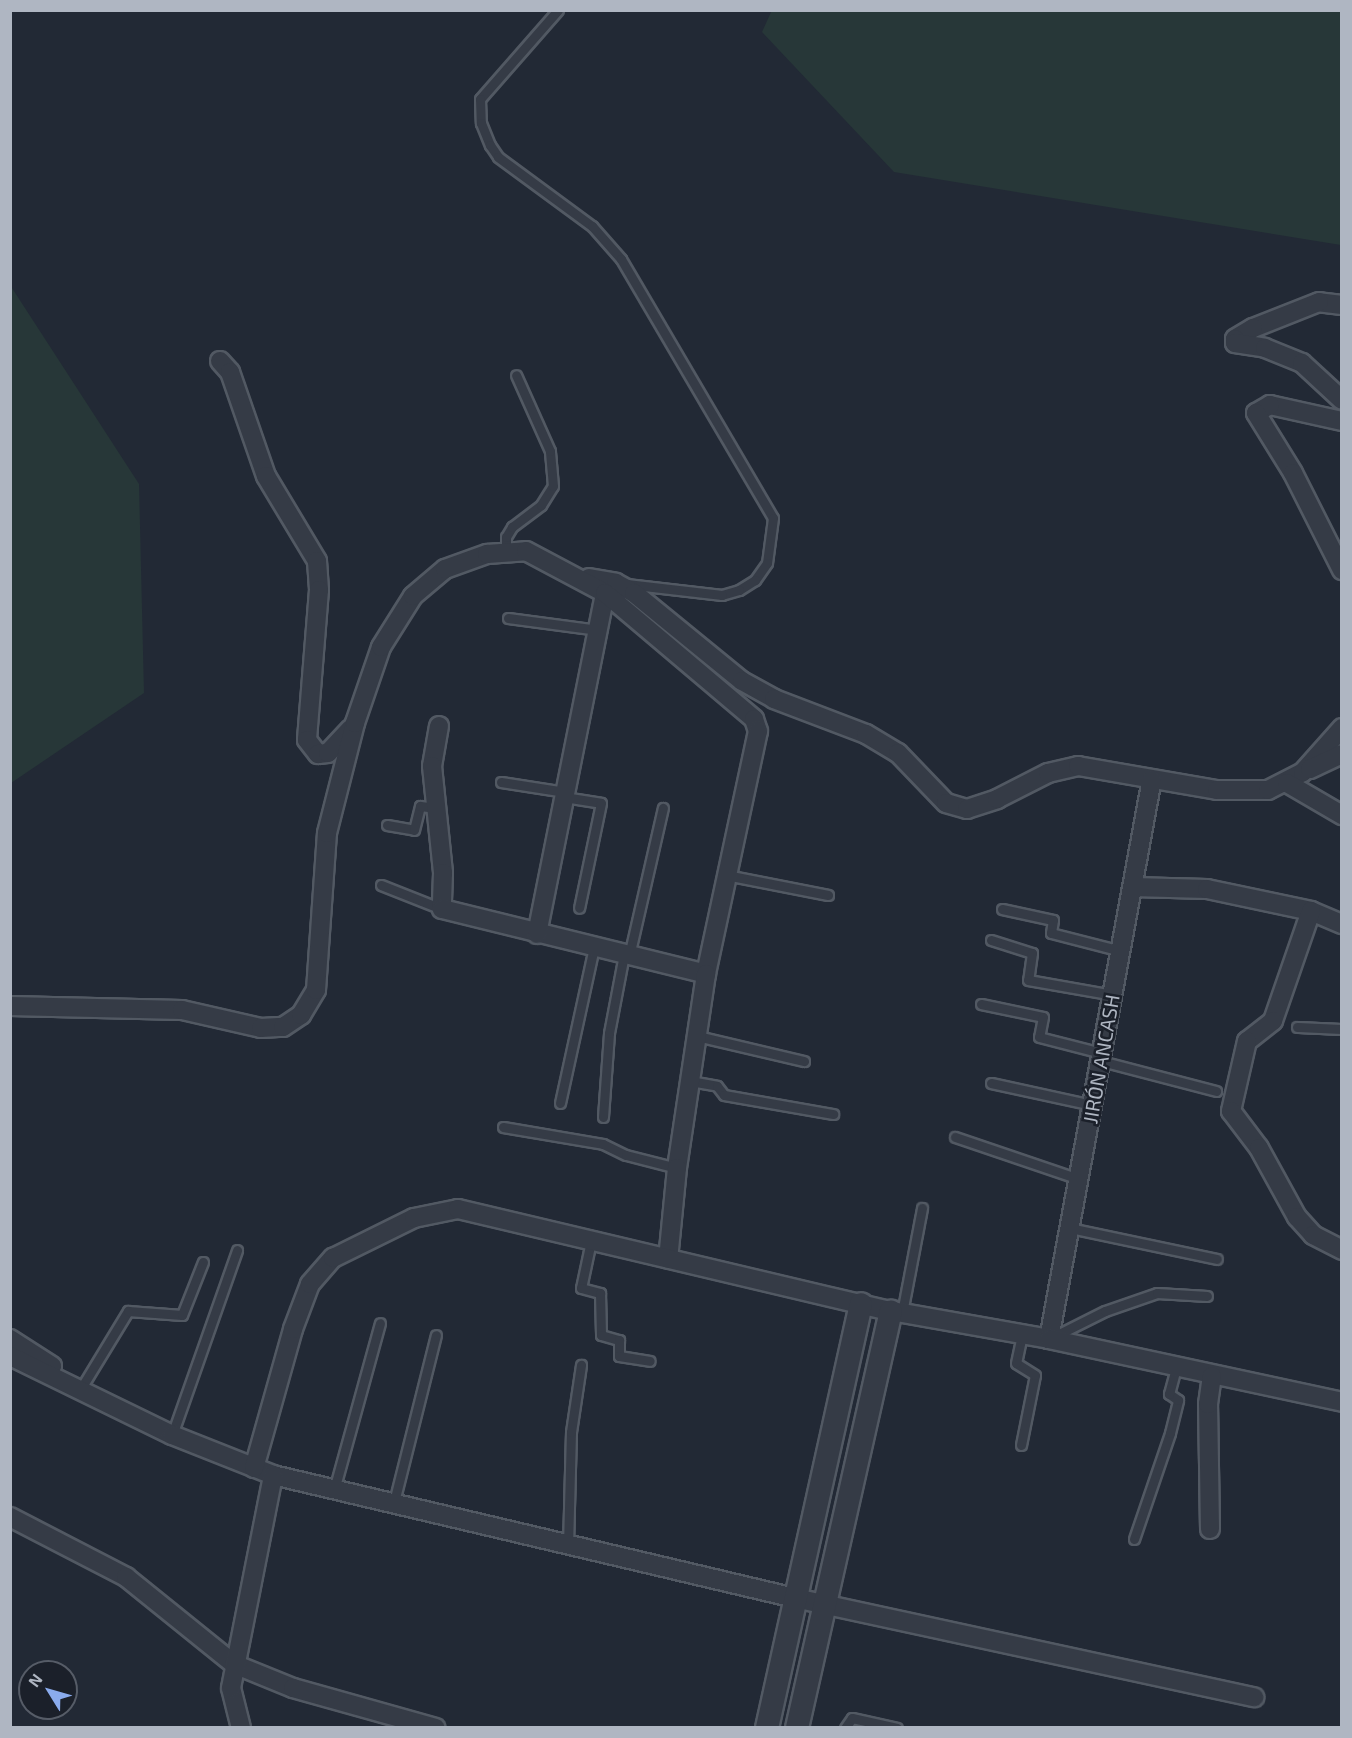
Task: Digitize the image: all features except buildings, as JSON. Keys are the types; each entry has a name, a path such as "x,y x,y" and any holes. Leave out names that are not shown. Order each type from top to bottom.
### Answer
{"street":[{"path":"1341,306 1319,302 1252,328 1235,339 1235,343 1265,348 1302,363 1341,400"},
{"path":"220,361 230,372 266,476 317,561 319,591 307,740 318,754 328,753 355,723"},
{"path":"1341,421 1270,405 1256,412 1293,473 1341,570"},
{"path":"10,1006 182,1010 261,1028 283,1027 301,1015 316,990 327,833 355,723 381,647 413,596 445,569 487,554 526,551 567,573 610,588 742,681 774,699 866,734 898,753 946,803 967,810 998,799 1048,773 1078,766 1217,790 1252,792 1287,783 1303,772 1341,754"},
{"path":"537,933 598,630 610,588"},
{"path":"610,588 754,719 757,738 706,974 677,1168 668,1259"},
{"path":"440,726 432,766 437,808 442,909 706,974"},
{"path":"1303,772 1341,728"},
{"name":"JIRÓN ANCASH","path":"1049,1339 1152,778"},
{"path":"1287,783 1339,812"},
{"path":"1132,887 1207,889 1311,911 1341,924"},
{"path":"1311,911 1273,1021 1247,1041 1232,1111 1236,1121 1259,1148 1297,1217 1313,1234 1341,1250"},
{"path":"254,1468 292,1329 310,1284 333,1258 414,1218 458,1209 897,1312 1049,1339 1212,1376 1340,1398"},
{"path":"767,1728 861,1304"},
{"path":"800,1727 824,1605 897,1312"},
{"path":"10,1339 132,1416"},
{"path":"10,1356 172,1435 273,1475 824,1605 1254,1697"},
{"path":"1210,1528 1208,1404 1212,1376"},
{"path":"241,1728 231,1688 234,1664 273,1475"},
{"path":"10,1518 126,1577 234,1664 294,1688 436,1728"}],"lane":[{"path":"558,10 480,99 481,123 490,145 498,157 592,226 621,259 773,518 767,563 755,580 739,590 722,595 610,588"},
{"path":"506,553 506,537 512,528 541,505 553,486 550,451 516,375"},
{"path":"508,618 598,630"},
{"path":"501,782 601,803 579,908"},
{"path":"387,825 414,830 420,806 437,808"},
{"path":"603,1117 609,1033 663,808"},
{"path":"726,875 828,895"},
{"path":"381,885 442,909"},
{"path":"1002,909 1053,920 1051,933 1121,951"},
{"path":"992,940 1032,953 1028,980 1113,995"},
{"path":"560,1102 594,947"},
{"path":"981,1004 1043,1017 1040,1037 1216,1091"},
{"path":"1297,1027 1341,1029"},
{"path":"697,1036 804,1061"},
{"path":"690,1081 717,1086 724,1095 833,1114"},
{"path":"991,1083 1092,1105"},
{"path":"502,1127 603,1144 626,1155 677,1168"},
{"path":"955,1137 1079,1179"},
{"path":"897,1312 922,1208"},
{"path":"1070,1228 1217,1258"},
{"path":"591,1241 581,1288 600,1293 600,1335 619,1340 619,1356 650,1361"},
{"path":"172,1435 237,1250"},
{"path":"83,1386 128,1311 182,1315 202,1262"},
{"path":"1049,1339 1105,1311 1157,1293 1207,1296"},
{"path":"334,1490 380,1323"},
{"path":"394,1502 436,1335"},
{"path":"1021,1444 1035,1376 1016,1363 1022,1335"},
{"path":"568,1546 571,1432 581,1365"},
{"path":"1134,1539 1173,1422 1178,1400 1169,1394 1176,1368"},
{"path":"845,1728 852,1718 897,1728"}],"shaded area":[{"path":"772,10 1341,11 1341,245 894,172 762,32"},
{"path":"10,285 139,484 144,693 11,783"}]}
